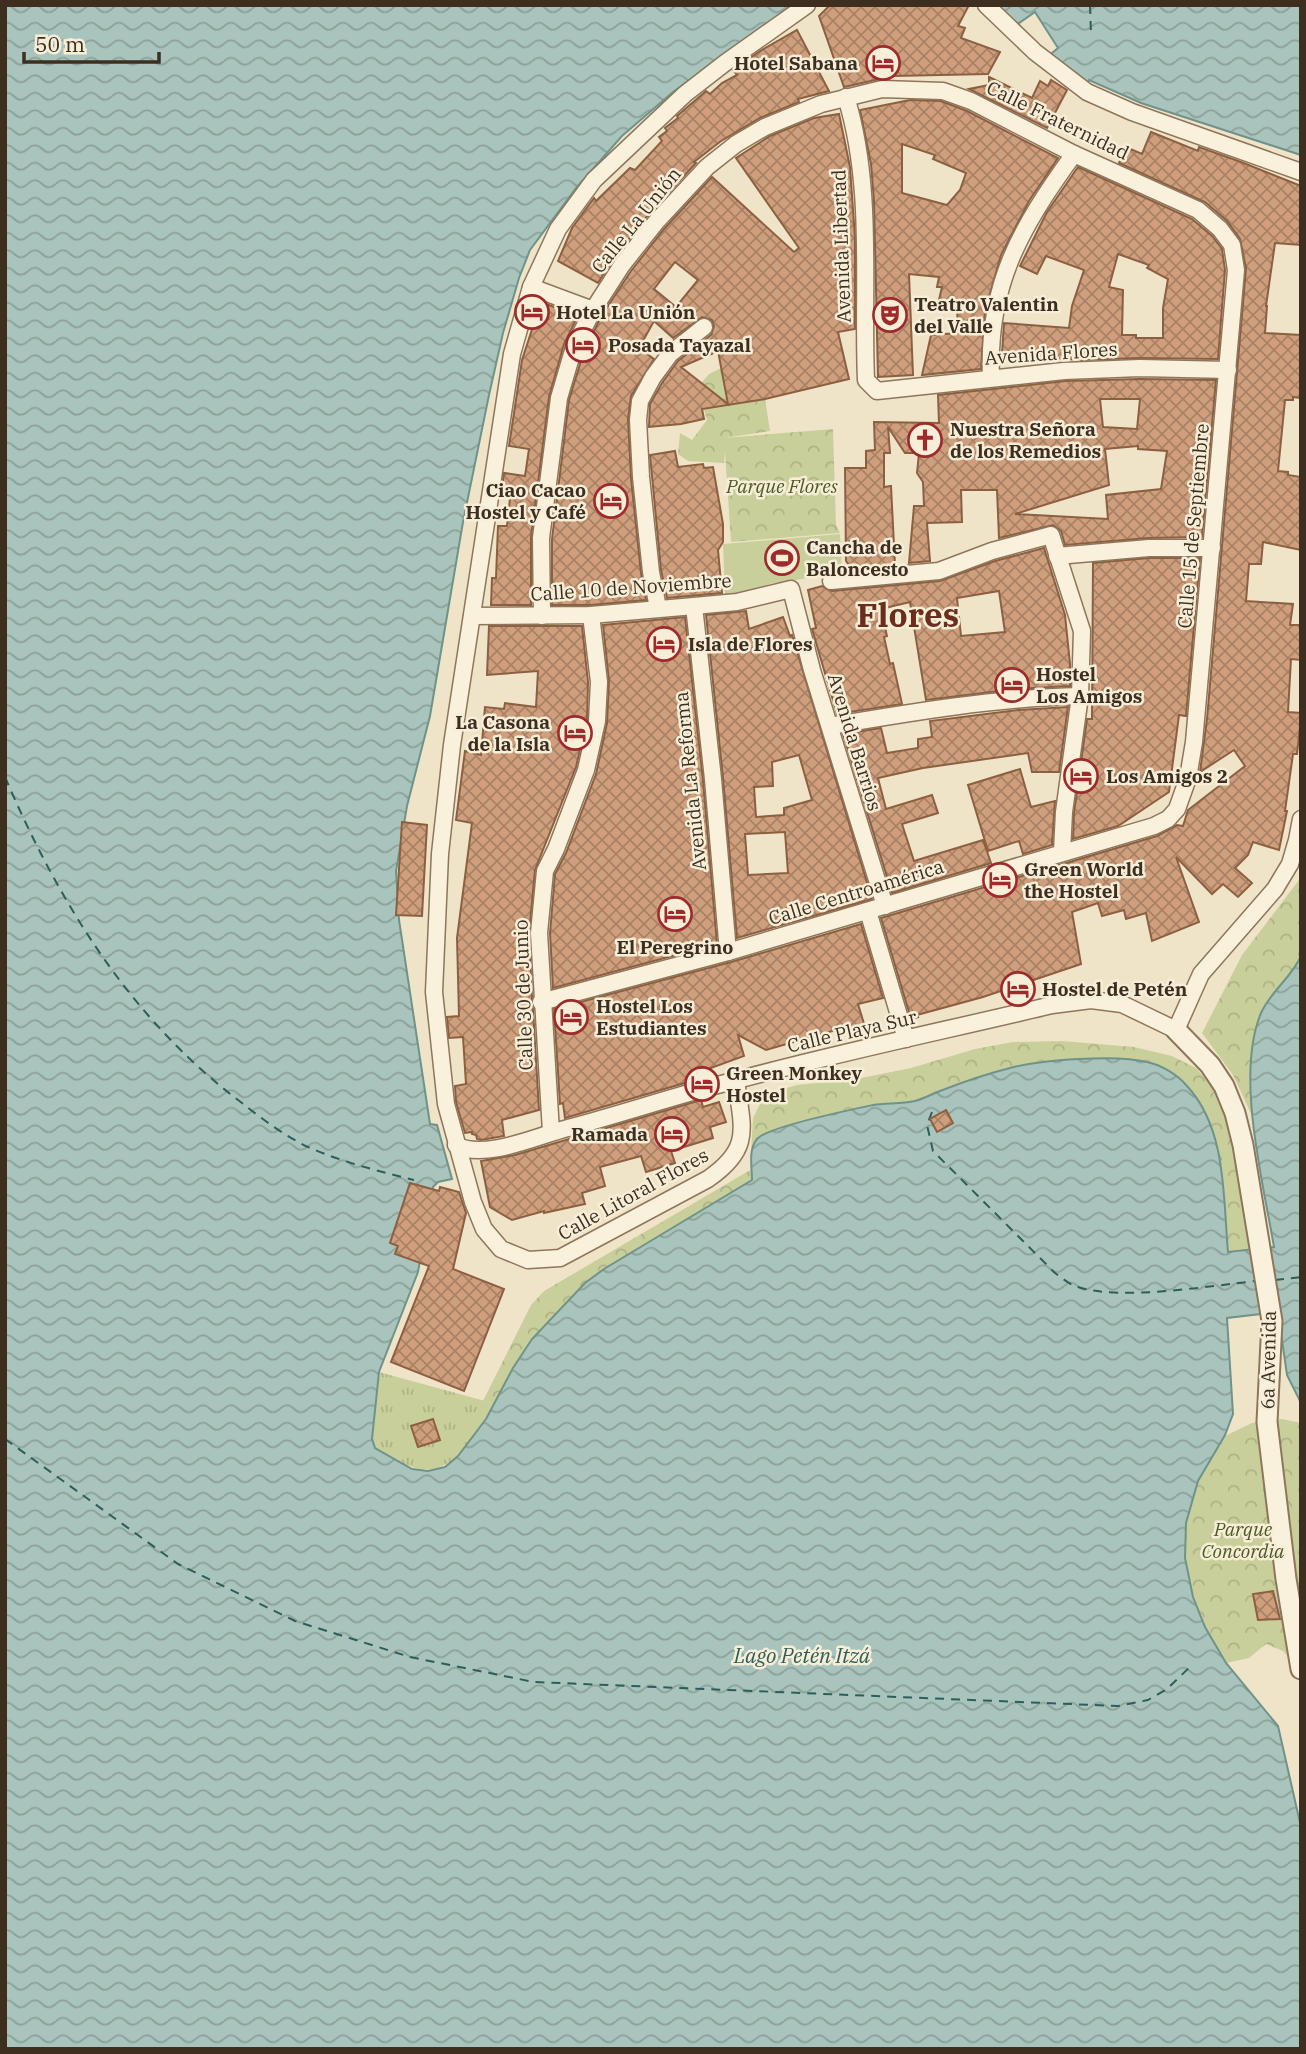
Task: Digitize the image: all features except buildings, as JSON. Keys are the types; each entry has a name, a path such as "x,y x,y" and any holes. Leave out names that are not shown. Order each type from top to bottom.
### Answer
{"street":[{"name":"Calle Litoral Flores","path":"736,1080 743,1136 737,1153 708,1180 560,1258 528,1260 502,1250 484,1229 456,1145 446,1104 435,992 440,855 451,759 512,354 531,287 558,229 594,180 685,94 807,5"},
{"path":"986,5 1035,52 1087,92 1142,116 1301,172"},
{"name":"Calle Fraternidad","path":"846,97 882,89 943,91 971,101 1074,154 1198,210 1220,229 1232,245"},
{"name":"Calle La Unión","path":"542,616 541,538 559,398 574,347 593,310 622,265 656,222 706,167 736,144 765,127 821,104 846,97"},
{"name":"Avenida Libertad","path":"846,97 859,155 863,208 866,380 877,391"},
{"path":"991,377 993,313 1014,250 1027,223 1074,154"},
{"name":"Calle 15 de Septiembre","path":"1177,809 1188,778 1194,743 1236,270 1232,245"},
{"path":"531,287 593,310"},
{"path":"658,608 640,477 640,401 670,354 704,327"},
{"name":"Avenida Flores","path":"877,391 1064,371 1140,368 1228,370"},
{"path":"831,581 939,571 992,551 1051,535 1082,631 1080,696 1064,812 1062,852"},
{"path":"1057,556 1149,548 1212,548"},
{"name":"Calle 10 de Noviembre","path":"472,616 591,615 737,602 791,589"},
{"name":"Avenida Barrios","path":"791,589 812,670 885,906"},
{"name":"Avenida La Reforma","path":"694,606 728,952"},
{"name":"Calle 30 de Junio","path":"551,1132 541,1002 539,933 545,871 586,770 597,721 599,682 591,615"},
{"path":"830,726 956,705 1023,697 1080,696"},
{"name":"Calle Centroamérica","path":"541,1002 728,952 1154,826 1168,819 1177,809"},
{"path":"1176,1030 1201,974 1275,889 1290,864 1301,819"},
{"path":"868,911 906,1039"},
{"name":"Calle Playa Sur","path":"456,1145 466,1151 524,1142 736,1080 1052,1005 1091,1000 1122,1004 1176,1030"},
{"name":"6a Avenida","path":"1176,1030 1210,1065 1224,1086 1243,1144 1272,1321 1267,1422 1286,1579 1301,1669"}],"green space":[{"name":"Parque Flores","path":"721,368 728,404 765,399 770,431 724,438 833,429 836,525 840,533 731,542 725,452 724,463 688,461 678,454 680,433 692,440 707,420 701,399 692,394 709,374"},
{"name":"Cancha de Baloncesto","path":"840,534 842,572 839,574 773,583 725,595 723,544"},
{"path":"1301,873 1301,956 1256,1028 1250,1097 1253,1118 1233,1075 1202,1033 1242,955 1299,880"},
{"path":"1062,1041 1134,1047 1172,1056 1196,1068 1215,1089 1225,1115 1239,1180 1249,1250 1228,1252 1218,1147 1188,1086 1168,1070 1146,1062 1036,1062 966,1081 916,1101 874,1105 757,1138 751,1151 753,1118 761,1102 777,1091 797,1085 856,1079 911,1068 975,1049 1013,1042"},
{"path":"752,1169 752,1180 723,1198 513,1368 496,1404 483,1401 531,1305 544,1291"},
{"path":"379,1372 496,1404 471,1441 447,1464 433,1469 417,1468 398,1462 375,1448 372,1439"},
{"name":"Parque Concordia","path":"1282,1419 1301,1423 1301,1670 1283,1651 1266,1644 1249,1658 1226,1663 1205,1627 1193,1597 1185,1558 1186,1523 1198,1481 1225,1436 1252,1423"}],"water":[{"name":"Lago Petén Itzá","path":"5,5 798,5 673,92 622,136 577,187 530,250 519,278 489,395 463,522 430,716 407,806 396,871 399,920 430,1124 437,1125 452,1179 438,1182 433,1187 418,1272 379,1372 372,1439 375,1448 412,1469 428,1471 445,1467 458,1456 486,1419 532,1339 585,1283 752,1180 752,1148 764,1134 848,1110 915,1101 975,1078 1023,1065 1058,1060 1117,1058 1152,1063 1174,1074 1200,1103 1210,1122 1221,1165 1228,1252 1274,1247 1258,1160 1251,1097 1251,1066 1254,1038 1261,1013 1301,956 1301,1403 1287,1375 1278,1312 1227,1318 1233,1414 1225,1435 1198,1481 1186,1523 1185,1558 1193,1597 1205,1627 1226,1663 1278,1726 1301,1827 1301,2049 5,2049"},
{"path":"998,5 1301,5 1301,155 1141,103 1089,80 1084,89 1045,59 1058,48 1035,12 1015,26"}],"ferry route":[{"path":"1090,5 1091,34"},
{"path":"5,777 26,824 74,914 132,997 166,1035 202,1070 291,1138 334,1157 414,1180"},
{"path":"932,1112 927,1125 933,1151 1055,1273 1072,1285 1096,1291 1141,1293 1256,1281"},
{"path":"1275,1280 1301,1277"},
{"path":"5,1439 178,1564 295,1621 410,1657 534,1682 1118,1706 1148,1700 1167,1689 1193,1664"}],"place":[{"name":"Hotel Sabana","path":"883,63"},
{"name":"Hotel La Unión","path":"532,312"},
{"name":"Teatro Valentin del Valle","path":"890,315"},
{"name":"Posada Tayazal","path":"583,345"},
{"name":"Nuestra Señora de los Remedios","path":"925,440"},
{"name":"Ciao Cacao Hostel y Café","path":"611,501"},
{"name":"Cancha de Baloncesto","path":"782,558"},
{"name":"Isla de Flores","path":"664,644"},
{"name":"Hostel Los Amigos","path":"1012,685"},
{"name":"La Casona de la Isla","path":"575,733"},
{"name":"Los Amigos 2","path":"1081,776"},
{"name":"Green World the Hostel","path":"1000,880"},
{"name":"El Peregrino","path":"675,914"},
{"name":"Hostel de Petén","path":"1018,989"},
{"name":"Hostel Los Estudiantes","path":"571,1017"},
{"name":"Green Monkey Hostel","path":"702,1084"},
{"name":"Ramada","path":"672,1134"}],"district":[{"name":"Flores","path":"908,614"}]}
